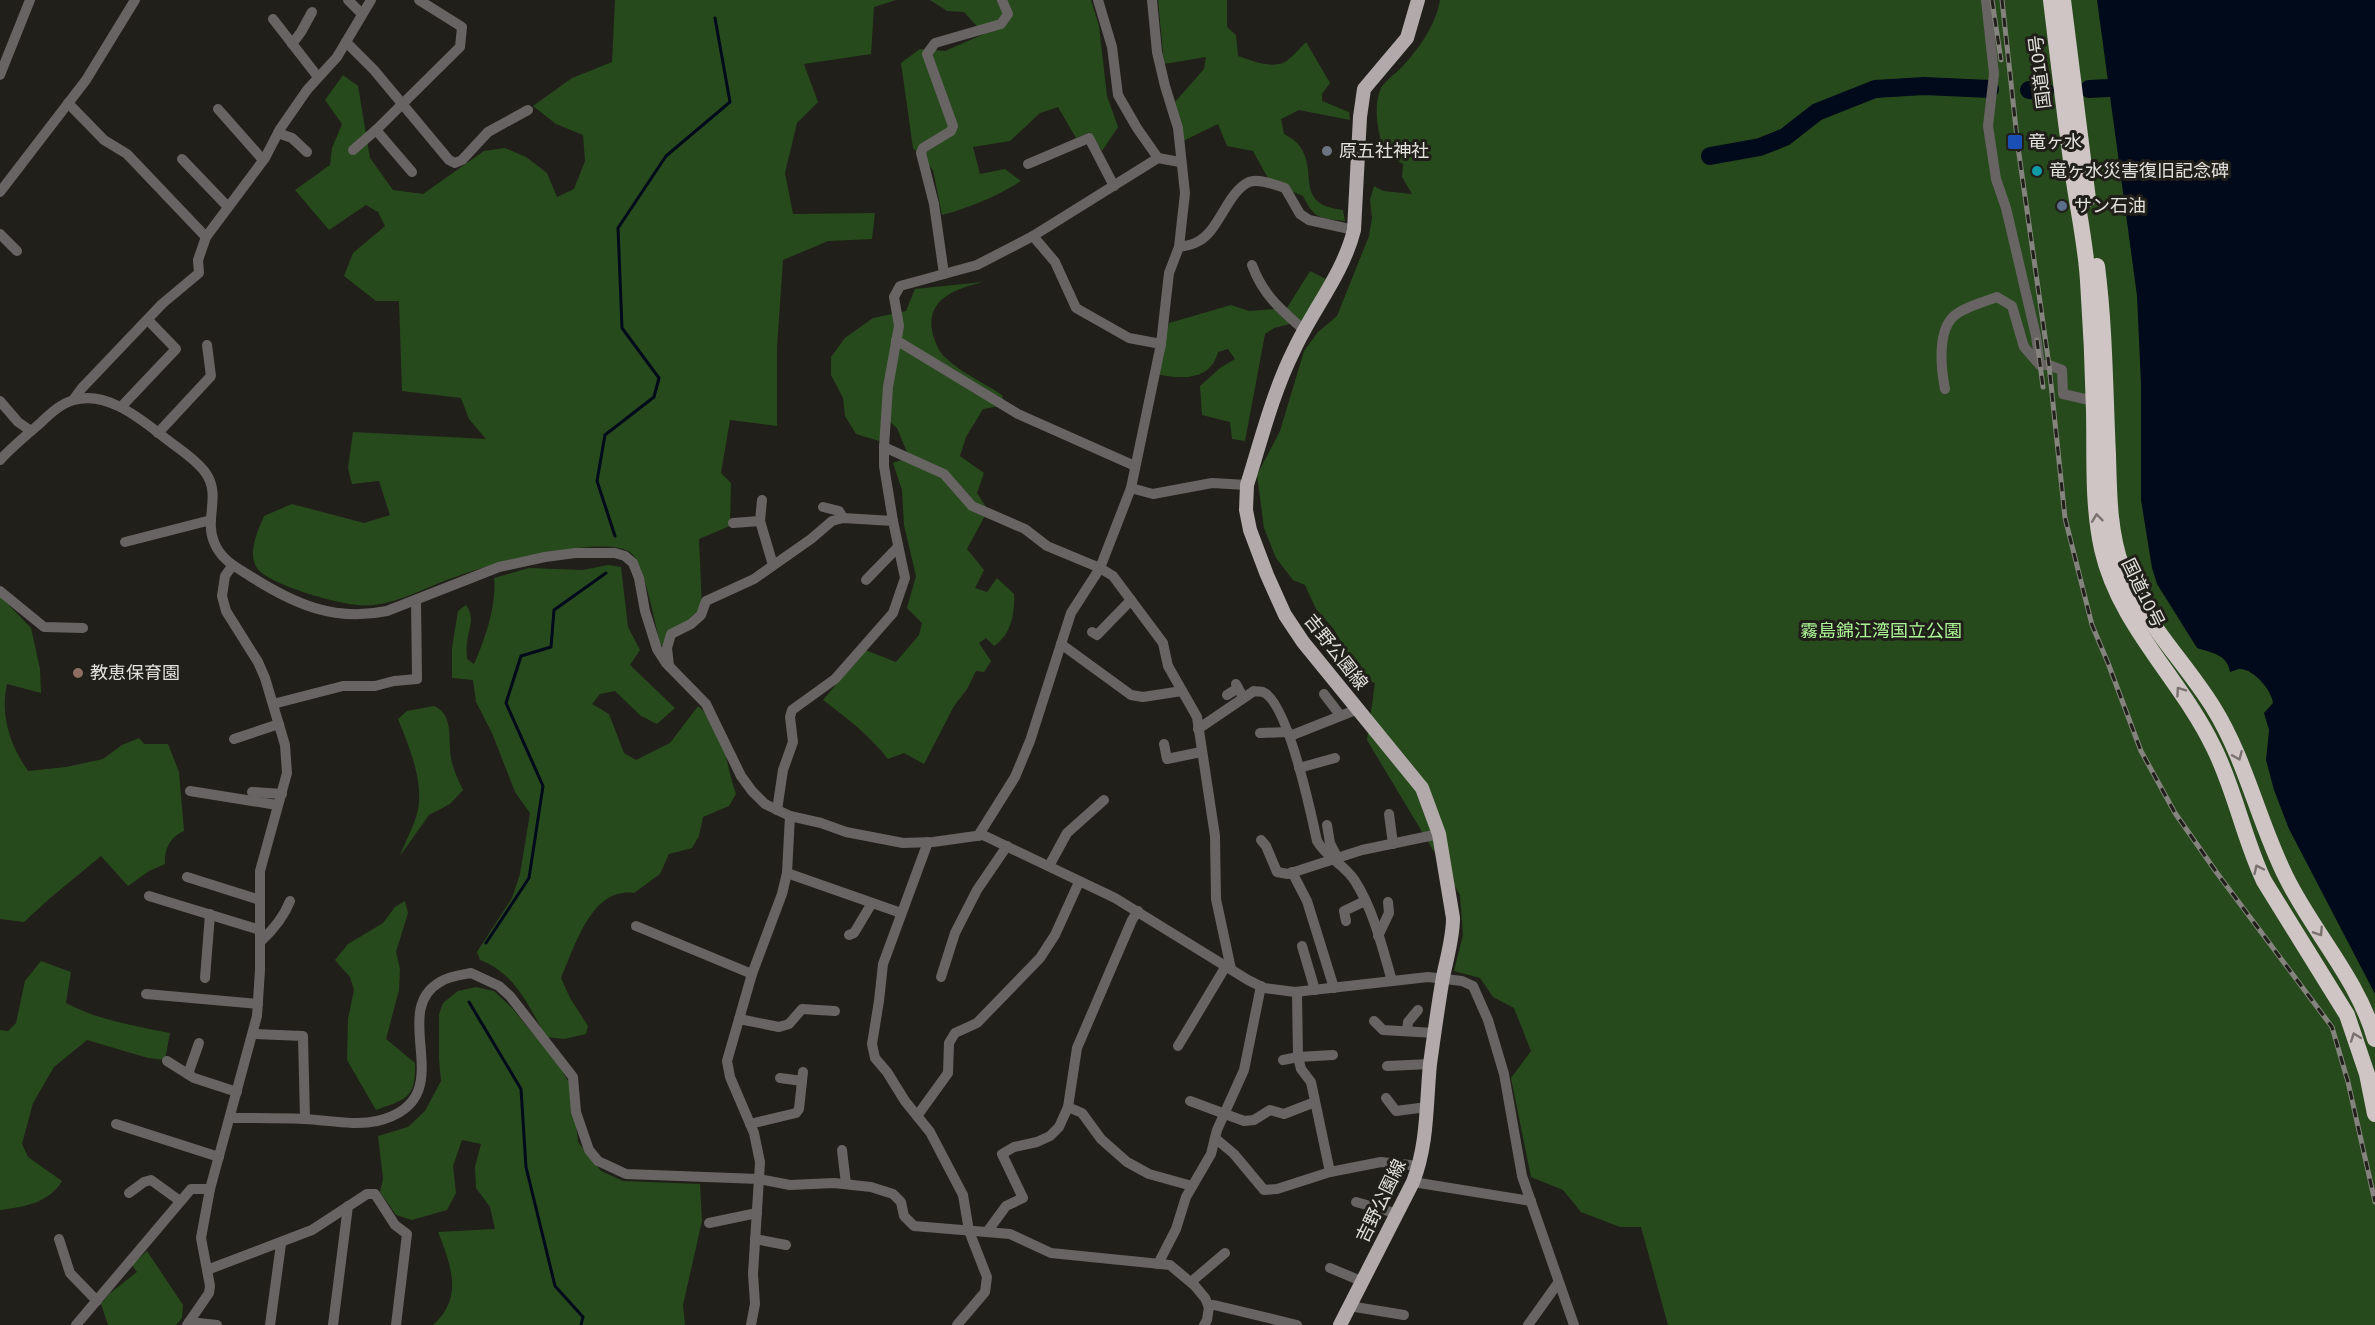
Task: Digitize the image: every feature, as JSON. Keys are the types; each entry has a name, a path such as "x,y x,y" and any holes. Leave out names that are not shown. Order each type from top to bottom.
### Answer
{"highway":[{"name":"国道10号","path":"2051,0 2088,278 2094,398 2096,510 2102,550 2114,586 2142,637 2194,712 2214,746 2254,861 2264,881 2347,1015 2367,1074 2375,1114"},
{"name":"国道10号","path":"2063,0 2102,305 2110,504 2121,564 2129,585 2155,630 2211,705 2229,734 2265,831 2286,878 2360,1000 2375,1039"}],"main road":[{"name":"吉野公園線","path":"1340,1325 1419,1166 1430,1064 1443,977 1453,931 1453,918 1439,834 1422,788 1303,642 1285,615 1250,530 1246,510 1247,485 1278,387 1293,350 1339,270 1354,230 1360,117 1364,89 1407,38 1418,0"}],"street":[{"path":"0,75 3,57 30,0"},
{"path":"0,192 86,80 135,0"},
{"path":"348,0 362,14"},
{"path":"73,400 148,320 199,273 198,260 206,237 263,160 307,90 329,68 371,0"},
{"path":"353,150 460,47 462,27 434,4 419,0"},
{"path":"944,274 934,204 921,153 923,148 951,131 953,126 927,54 935,43 1001,24 1008,14 1002,0"},
{"path":"1098,0 1112,47 1118,95 1158,158"},
{"path":"978,836 1015,777 1030,741 1071,613 1100,568 1131,488 1161,344 1170,273 1179,247 1185,193 1178,128 1157,52 1152,0"},
{"path":"1986,0 1994,74 1988,126 1996,178 2006,208 2033,324 2040,365"},
{"path":"292,44 312,12"},
{"path":"273,19 318,77"},
{"path":"346,42 374,70 449,160 455,163 462,160 488,132 528,110"},
{"path":"68,103 104,140 127,154 206,237"},
{"path":"218,109 263,160"},
{"path":"376,130 411,172"},
{"path":"279,133 292,138 307,152"},
{"path":"1029,164 1089,138 1114,186"},
{"path":"777,810 783,770 793,742 790,717 792,710 835,679 892,613 905,578 884,466 888,387 899,326 894,297 900,286 977,265 1033,236 1158,158 1180,162"},
{"path":"182,159 228,207"},
{"path":"1179,247 1198,242 1212,229 1238,191 1248,183 1258,181 1285,188 1300,214 1309,220 1354,230"},
{"path":"0,234 17,251"},
{"path":"1033,236 1055,262 1076,308 1129,338 1161,344"},
{"path":"1252,265 1260,283 1274,304 1304,330"},
{"path":"1945,388 1942,376 1946,326 1955,315 1996,297 2012,306 2024,346 2040,365"},
{"path":"121,407 176,349 148,320"},
{"path":"896,340 1018,414 1135,466"},
{"path":"158,433 211,376 207,345"},
{"path":"2040,365 2049,365 2062,370 2063,394 2094,398"},
{"path":"0,460 60,406 73,400 85,398 121,407 158,433 205,472 212,484 214,499 211,520 214,543 232,566 302,605 331,612 369,615 387,611 499,567 527,560 575,553 615,553 625,556 633,563 639,578 645,612 657,649 669,666 706,704 731,756 752,791 765,804 790,816 846,832 903,843 928,843 983,835 1115,898 1261,986 1297,992 1443,977 1473,986 1488,1020 1504,1074 1517,1154 1530,1201 1574,1325"},
{"path":"0,401 18,422 31,431"},
{"path":"884,447 944,474 972,506 1025,529 1047,546 1100,568 1113,576 1164,643 1164,656 1168,666 1197,717 1215,836 1216,899 1229,968 1178,1046"},
{"path":"1131,488 1153,494 1212,483 1247,485"},
{"path":"762,500 760,521 773,565"},
{"path":"823,507 839,511 843,518"},
{"path":"669,666 667,648 670,634 692,624 701,615 706,601 754,579 832,521 843,518 893,521"},
{"path":"125,542 211,520"},
{"path":"733,523 760,521"},
{"path":"866,580 898,547"},
{"path":"188,1323 209,1293 201,1238 210,1189 253,1034 258,1004 260,870 287,773 287,758 279,724 258,662 226,611 222,596 225,576 232,566"},
{"path":"0,591 44,627 83,628"},
{"path":"273,704 343,686 375,686 394,681 417,679 416,600"},
{"path":"1092,632 1097,635 1131,600"},
{"path":"1061,644 1131,695 1143,697 1182,691"},
{"path":"1198,729 1239,690"},
{"path":"1227,695 1239,690 1264,693 1273,702 1289,734 1317,841 1323,852 1334,858 1354,878 1378,936 1392,981"},
{"path":"1324,694 1340,715"},
{"path":"1260,733 1289,734 1358,709"},
{"path":"234,739 279,724"},
{"path":"1164,744 1167,759 1201,752"},
{"path":"1299,768 1335,758"},
{"path":"190,791 279,799"},
{"path":"252,792 279,799"},
{"path":"1049,866 1067,833 1104,800"},
{"path":"1389,814 1393,843"},
{"path":"751,1325 755,1304 753,1274 760,1162 754,1133 730,1077 727,1061 752,974 782,894 787,873 790,816"},
{"path":"1327,825 1334,858"},
{"path":"1261,840 1277,872 1292,872 1334,858 1439,834"},
{"path":"928,843 883,964 872,1044 874,1058 930,1132 963,1195 969,1231 987,1277 985,1292 957,1325"},
{"path":"941,977 955,933 977,890 1007,846"},
{"path":"1292,872 1306,901 1334,988"},
{"path":"787,873 902,913"},
{"path":"187,877 260,900"},
{"path":"917,1116 948,1073 949,1043 955,1033 977,1023 1040,958 1055,935 1079,882"},
{"path":"149,896 260,930"},
{"path":"260,942 273,930 290,901"},
{"path":"1346,921 1344,911 1365,901"},
{"path":"1378,936 1389,913 1388,902"},
{"path":"849,935 854,933 872,903"},
{"path":"987,1232 1006,1206 1023,1198 1002,1154 1014,1147 1037,1142 1050,1136 1059,1127 1068,1107 1077,1048 1132,920 1138,911"},
{"path":"205,978 210,914"},
{"path":"636,926 752,974"},
{"path":"1302,946 1315,990"},
{"path":"230,1118 346,1122 376,1121 392,1116 413,1103 420,1088 423,1074 419,1038 422,1007 428,992 440,982 471,973 499,986 510,996 573,1077 576,1112 589,1150 598,1161 626,1174 759,1179 790,1185 846,1184 871,1187 893,1194 901,1202 904,1216 914,1226 1010,1234 1051,1253 1170,1264 1205,1298 1208,1305 1207,1320 1204,1325"},
{"path":"1158,1264 1176,1229 1186,1197 1211,1154 1224,1114 1244,1070 1261,986"},
{"path":"1297,992 1298,1057 1301,1069 1311,1082 1330,1172"},
{"path":"146,994 258,1004"},
{"path":"739,1019 778,1027 789,1024 802,1009 835,1011"},
{"path":"1407,1030 1408,1022 1418,1010"},
{"path":"1376,1028 1435,1033"},
{"path":"253,1034 303,1036 304,1119"},
{"path":"188,1074 199,1043"},
{"path":"1283,1060 1333,1055"},
{"path":"166,1061 188,1074 237,1092"},
{"path":"1387,1066 1430,1064"},
{"path":"750,1124 796,1113 799,1109 802,1076 780,1078"},
{"path":"1386,1098 1396,1112 1427,1107"},
{"path":"1190,1101 1244,1121 1254,1120 1270,1110 1284,1114 1316,1102"},
{"path":"1068,1107 1082,1113 1101,1139 1127,1162 1149,1174 1192,1186"},
{"path":"116,1124 219,1157"},
{"path":"1215,1138 1234,1154 1264,1190 1277,1189 1330,1172 1381,1162 1419,1166"},
{"path":"842,1150 846,1184"},
{"path":"129,1193 144,1182 151,1180 180,1201"},
{"path":"1413,1182 1530,1201"},
{"path":"76,1325 191,1189 210,1189"},
{"path":"207,1270 281,1244 312,1230 367,1194 375,1194 395,1225 407,1234 396,1325"},
{"path":"1356,1202 1395,1213"},
{"path":"333,1325 348,1206"},
{"path":"709,1223 757,1213"},
{"path":"59,1239 70,1273 97,1301"},
{"path":"755,1239 786,1245"},
{"path":"270,1325 281,1244"},
{"path":"1191,1282 1225,1253"},
{"path":"1330,1268 1361,1281"},
{"path":"1528,1325 1558,1283"},
{"path":"1208,1305 1226,1307 1297,1325"},
{"path":"1349,1306 1404,1315"},
{"path":"188,1323 217,1325"}],"green space":[{"path":"615,0 896,0 874,7 871,54 804,64 818,102 797,123 785,173 793,214 875,213 872,239 828,241 783,260 777,347 777,426 730,420 721,473 731,483 730,526 699,539 702,607 664,648 660,643 636,559 631,553 618,548 573,549 519,559 473,571 413,594 372,605 348,604 320,597 263,574 254,562 253,549 264,516 292,504 364,523 390,515 379,481 352,484 348,468 353,432 486,439 469,419 461,398 402,391 399,301 376,301 344,276 353,253 385,226 378,212 366,205 329,230 295,190 330,165 332,148 342,124 325,100 343,75 358,86 370,158 393,190 423,194 484,151 505,148 526,157 547,173 557,197 574,189 585,161 583,135 556,124 533,106 572,78 612,62"},
{"path":"930,0 1091,0 1099,26 1107,96 1118,127 1102,151 1090,132 1076,138 1058,107 1040,113 1010,141 973,147 980,174 1005,169 1021,181 983,201 942,215 933,170 913,148 901,63 920,49 945,51 984,34 964,12 947,11"},
{"path":"1158,0 1227,0 1227,27 1236,35 1238,56 1257,62 1271,65 1284,63 1306,42 1330,83 1322,94 1322,101 1349,112 1350,120 1299,110 1281,119 1284,134 1296,142 1303,152 1307,163 1309,184 1317,201 1343,210 1345,221 1315,214 1303,196 1270,182 1253,151 1227,146 1218,124 1183,141 1175,102 1204,69 1206,57 1164,64"},
{"name":"霧島錦江湾国立公園","path":"1440,0 2375,0 2375,1325 1668,1325 1641,1227 1620,1227 1581,1212 1563,1190 1531,1177 1511,1078 1531,1051 1514,1008 1493,997 1480,978 1454,971 1463,935 1460,895 1367,740 1375,683 1363,679 1333,628 1316,609 1305,585 1293,580 1276,558 1264,528 1257,475 1280,431 1304,351 1318,332 1337,316 1369,236 1372,218 1370,200 1374,186 1383,191 1412,194 1402,177 1403,164 1384,153 1378,130 1378,96 1383,85 1420,45 1435,19"},
{"path":"1310,271 1328,280 1305,320 1274,328 1265,334 1245,441 1232,439 1230,422 1202,415 1200,386 1220,368 1235,359 1228,349 1218,352 1208,369 1193,376 1175,377 1156,374 1169,323 1231,305 1249,311 1287,308"},
{"path":"983,282 962,288 944,298 937,304 931,323 933,335 942,354 959,369 1002,395 1005,405 983,409 966,437 960,456 984,473 977,493 988,510 967,549 984,570 975,588 987,592 997,578 1014,594 1013,616 1008,630 994,646 986,638 979,643 991,661 984,672 976,671 967,689 954,706 924,764 904,753 888,759 849,720 823,700 865,650 896,662 919,635 922,623 907,608 916,576 904,525 902,490 893,463 909,457 897,428 889,421 879,441 856,434 845,416 843,398 831,375 831,357 845,338 873,318 906,311 915,289"},
{"path":"608,565 621,567 628,627 640,650 630,665 675,708 657,724 641,716 615,691 600,694 592,704 609,714 624,753 636,760 670,743 698,706 707,715 720,736 736,794 729,806 703,817 699,836 692,848 669,854 660,874 634,893 619,894 606,899 596,909 579,936 561,978 570,998 588,1026 586,1034 564,1039 546,1037 527,1002 512,982 503,973 480,960 477,952 512,898 520,874 530,813 515,792 492,733 476,702 473,680 452,678 452,648 458,611 466,605 471,615 467,659 474,664 489,622 494,599 494,578 529,568 583,570"},
{"path":"0,596 31,628 40,669 41,693 7,684 5,696 8,730 16,751 28,771 66,767 103,759 122,745 139,738 144,744 168,744 179,772 184,831 169,844 165,864 149,871 128,886 101,856 24,922 0,919"},
{"path":"434,706 445,715 449,728 452,762 463,790 450,804 429,815 400,856 416,816 419,791 413,759 398,719 407,711"},
{"path":"405,901 408,913 396,952 400,969 399,990 386,1039 415,1063 414,1084 408,1096 376,1110 347,1060 348,1019 354,990 350,977 335,960 348,944 383,923 395,907"},
{"path":"41,961 71,972 66,1003 104,1018 170,1033 165,1060 148,1058 87,1040 54,1067 33,1103 22,1144 28,1157 62,1181 50,1194 35,1203 0,1210 0,1030 8,1031 16,1023 25,981"},
{"path":"476,987 494,991 512,1008 560,1067 572,1088 578,1142 601,1171 623,1181 700,1184 702,1221 683,1305 685,1325 433,1325 443,1315 452,1292 450,1269 438,1232 495,1229 490,1207 476,1188 475,1167 481,1144 462,1140 453,1166 456,1193 447,1210 412,1220 396,1215 380,1192 383,1179 378,1136 408,1127 425,1111 441,1081 439,1014 443,1003 458,991"},
{"path":"147,1251 183,1305 182,1318 176,1325 108,1325 101,1304 109,1294 137,1272 132,1265"}],"water":[{"path":"2097,0 2375,0 2375,994 2289,829 2274,790 2266,760 2269,730 2264,713 2273,703 2272,698 2261,682 2251,673 2240,669 2230,672 2226,661 2222,658 2197,648 2157,584 2152,568 2141,500 2141,384 2137,296"}],"waterway":[{"path":"615,536 597,481 605,435 654,397 659,378 622,328 618,228 666,156 730,102 715,18"},
{"path":"1710,156 1760,147 1785,137 1817,112 1875,89 1924,86 1990,89"},
{"path":"2089,89 2109,88"},
{"path":"2029,90 2045,91"},
{"path":"486,943 529,878 543,786 506,703 521,656 551,647 554,610 606,573"},
{"path":"469,1002 521,1089 526,1167 555,1286 583,1317 581,1325"}],"railway":[{"path":"1992,0 2001,60"},
{"path":"2002,0 2018,147 2049,365 2065,518 2092,625 2141,751 2175,813 2332,1027 2348,1082 2375,1202"},
{"path":"2037,340 2043,387"}],"place":[{"name":"竜ヶ水","path":"2015,142"},
{"name":"原五社神社","path":"1327,151"},
{"name":"竜ヶ水災害復旧記念碑","path":"2037,171"},
{"name":"サン石油","path":"2062,206"},
{"name":"教恵保育園","path":"78,673"}]}
